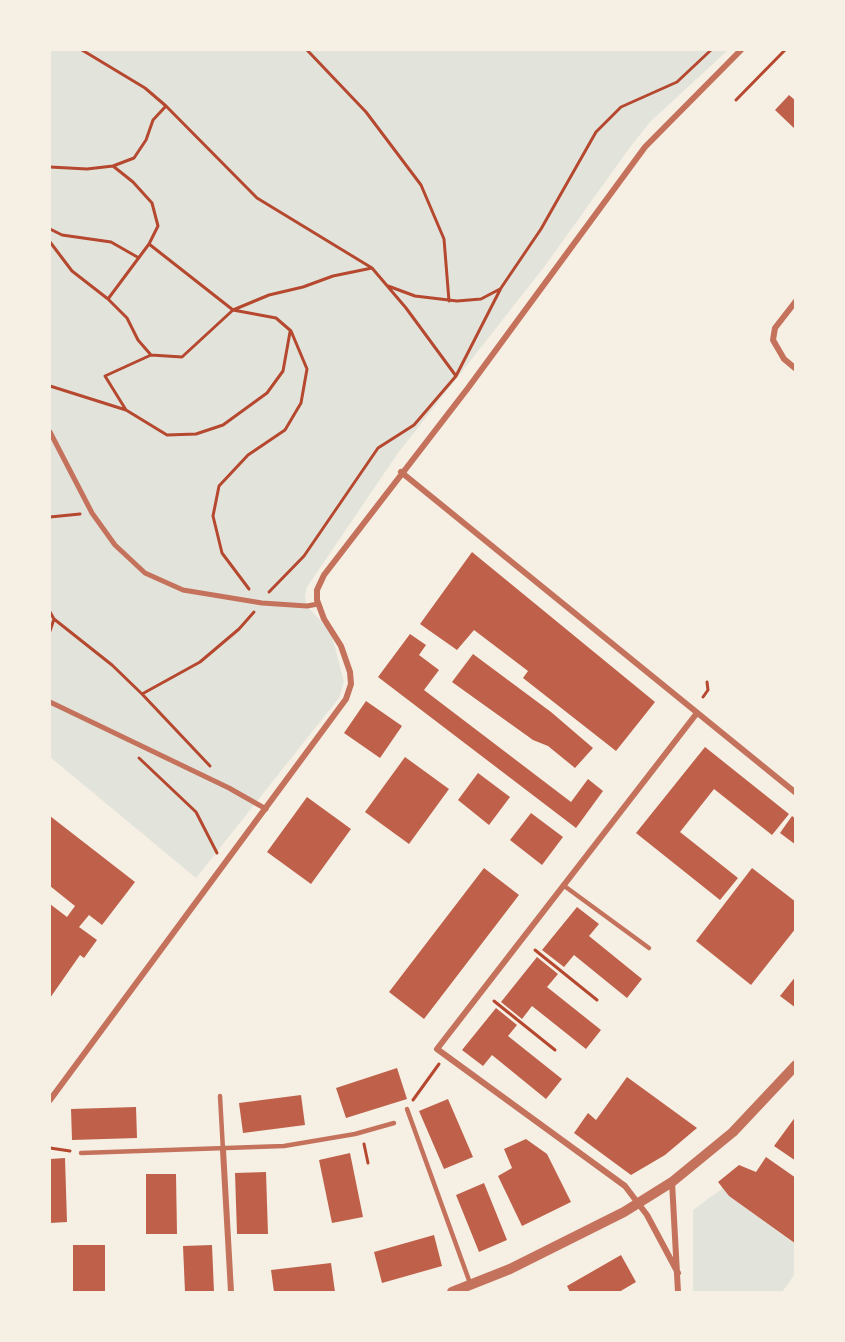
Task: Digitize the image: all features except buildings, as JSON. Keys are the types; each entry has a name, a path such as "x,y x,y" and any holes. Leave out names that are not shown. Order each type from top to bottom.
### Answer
{"street":[{"path":"50,1100 339,710 349,693 351,678 347,662 318,604 317,590 324,574 468,388 645,147 741,50"},
{"path":"795,301 775,328 773,340 784,359 795,369"},
{"path":"50,432 92,513 115,545 131,561 163,582 183,590 262,603 307,606 318,604"},
{"path":"401,472 795,793"},
{"path":"50,702 229,788 266,809"},
{"path":"678,1273 639,1203 622,1184 438,1051 438,1047 697,713"},
{"path":"452,1293 639,1203 672,1182 740,1125 795,1065"},
{"path":"223,1150 231,1293"},
{"path":"672,1182 678,1293"}],"lane":[{"path":"563,885 649,948"},
{"path":"220,1096 223,1150"},
{"path":"407,1109 471,1285"},
{"path":"81,1153 223,1150 284,1146 361,1133 394,1123"}],"path":[{"path":"82,50 145,88 166,106 257,198 372,268 456,376 468,388"},
{"path":"308,50 366,112 421,185 444,239 449,301"},
{"path":"142,694 200,662 239,629 262,603 278,580 304,556 378,447 414,425 456,376 501,288 541,229 596,132 621,107 677,82 711,50"},
{"path":"736,100 785,50"},
{"path":"50,167 87,169 113,166 134,158 146,140 153,120 166,106"},
{"path":"108,299 149,244 158,226 152,203 133,182 113,166"},
{"path":"50,229 62,235 111,242 139,258"},
{"path":"50,242 72,271 108,299 127,318 138,340 151,355"},
{"path":"149,244 233,310 276,318 291,331 307,369 301,403 285,430 248,455 219,486 213,516 222,553 237,576 262,603"},
{"path":"126,410 105,376 151,355 182,357 233,310 269,295 303,287 333,276 372,268"},
{"path":"385,284 415,296 449,301 481,299 501,288"},
{"path":"50,386 126,410 167,435 196,434 223,425 267,393 283,371 291,331"},
{"path":"50,517 92,513"},
{"path":"50,612 54,619 112,665 142,694 196,748 229,788"},
{"path":"50,631 54,619"},
{"path":"703,697 708,690 707,682"},
{"path":"133,752 196,812 224,866"},
{"path":"535,950 597,1000"},
{"path":"494,1001 555,1050"},
{"path":"407,1109 436,1068"},
{"path":"361,1133 368,1163"},
{"path":"50,1148 81,1153"}],"shaded area":[{"path":"50,50 728,50 650,122 631,146 544,267 398,453 307,587 305,597 307,606 331,632 344,682 339,698 196,878 50,757"},
{"path":"723,1188 729,1196 795,1244 795,1274 782,1292 693,1292 693,1210"}]}
